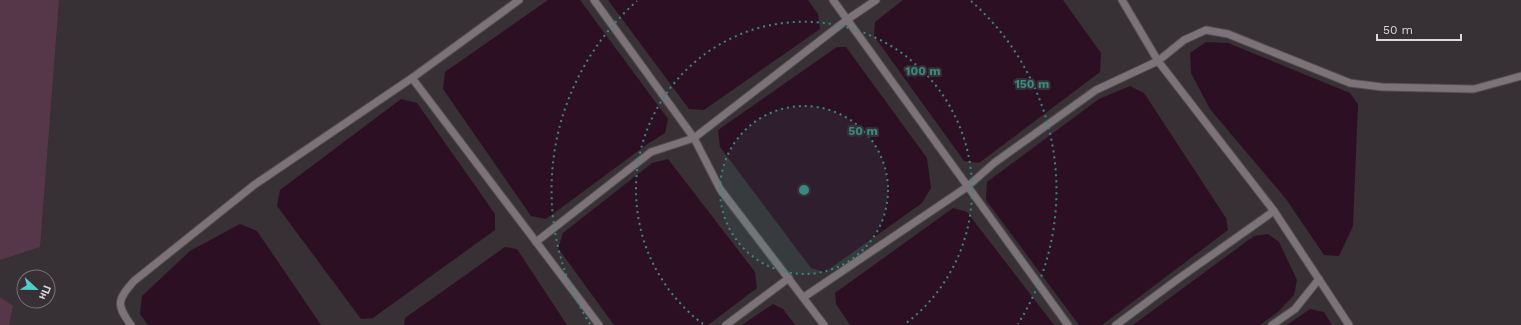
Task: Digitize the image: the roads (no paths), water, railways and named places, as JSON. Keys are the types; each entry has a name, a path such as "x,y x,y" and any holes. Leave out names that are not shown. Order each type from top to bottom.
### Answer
{"lane":[{"path":"131,325 123,313 120,302 123,294 134,281 254,185 412,78 520,0"},
{"path":"594,0 694,138 720,189 824,325"},
{"path":"833,0 1068,325"},
{"path":"536,242 651,152 694,138 876,0"},
{"path":"1122,0 1158,60 1274,210 1349,325"},
{"path":"804,297 967,187 994,163 1096,90 1158,60 1184,40 1206,30 1228,34 1350,82 1382,87 1474,89 1521,76"},
{"path":"412,78 599,325"},
{"path":"1116,325 1274,210"},
{"path":"726,325 789,278"},
{"path":"1272,325 1295,309 1319,279"}]}
